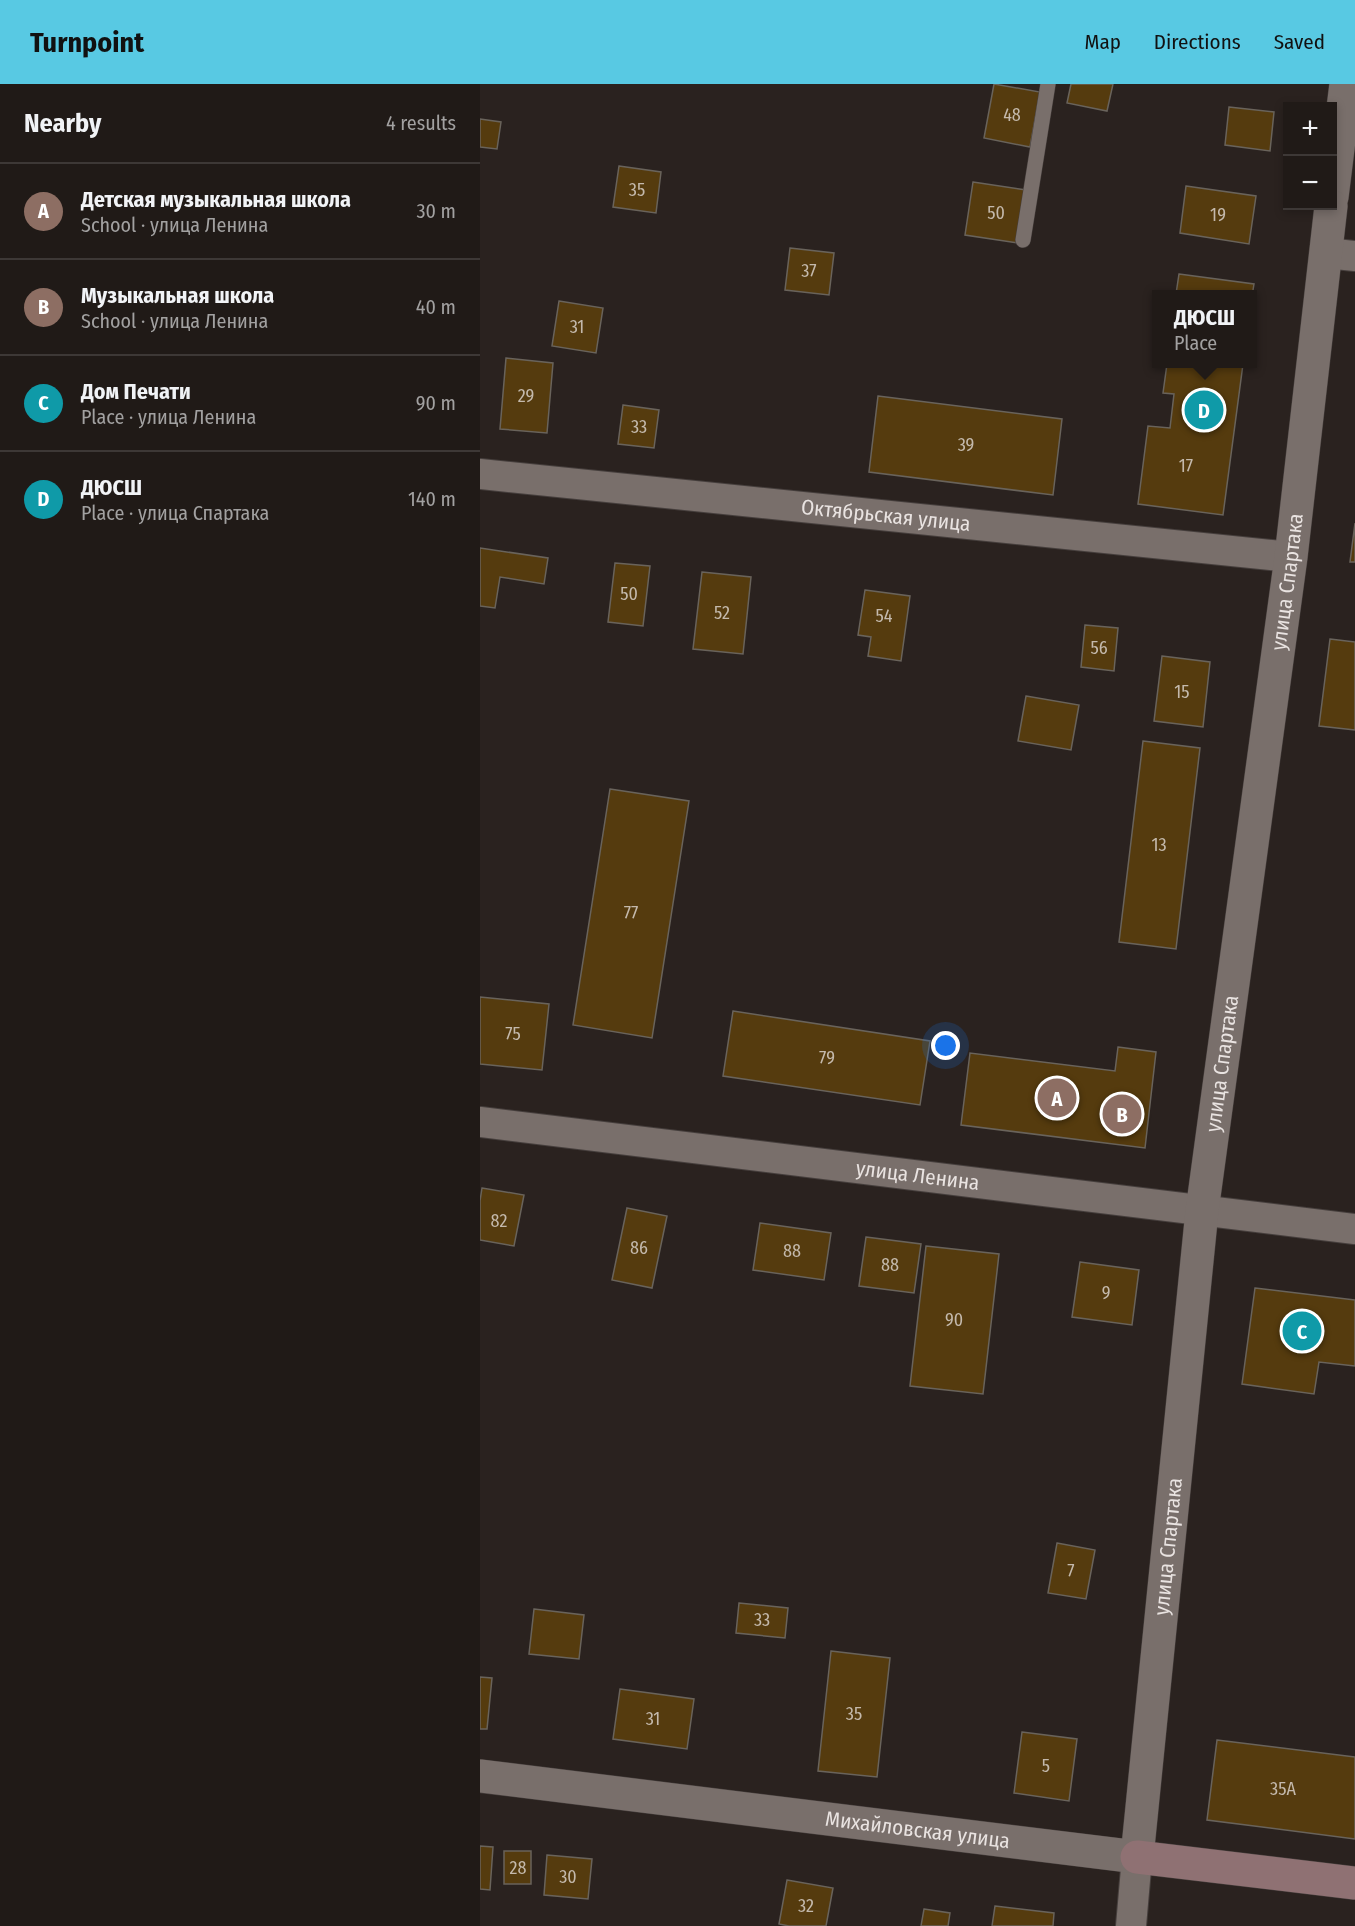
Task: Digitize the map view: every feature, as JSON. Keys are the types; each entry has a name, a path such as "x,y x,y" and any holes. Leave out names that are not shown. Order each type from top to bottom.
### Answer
{"main road":[{"name":"Михайловская улица","path":"1137,1857 1355,1883"}],"street":[{"path":"1337,157 1346,84"},
{"name":"улица Спартака","path":"1131,1926 1202,1211 1291,557 1340,254 1333,210"},
{"name":"Октябрьская улица","path":"480,474 1291,557"},
{"name":"улица Ленина","path":"480,1122 1355,1229"},
{"name":"Михайловская улица","path":"480,1776 1137,1857"}],"lane":[{"path":"1023,240 1048,84"}],"building":[{"path":"994,84 1040,92 1030,147 984,138"},
{"path":"1071,84 1113,84 1107,111 1067,103"},
{"path":"1229,107 1274,112 1270,151 1225,145"},
{"path":"480,119 501,122 497,149 480,147"},
{"path":"619,166 661,172 656,213 613,207"},
{"path":"973,182 1026,190 1018,243 965,235"},
{"path":"1186,186 1256,196 1249,244 1180,233"},
{"path":"790,248 834,253 829,295 785,290"},
{"path":"1179,274 1254,284 1253,290 1177,290"},
{"path":"559,301 603,308 596,353 552,346"},
{"path":"506,358 553,363 547,433 500,429"},
{"path":"1166,368 1242,368 1223,515 1138,504 1148,426 1170,428 1174,394 1163,393"},
{"path":"878,396 1062,419 1053,495 869,472"},
{"path":"623,405 659,410 654,448 618,444"},
{"path":"1355,523 1355,562 1350,562"},
{"path":"480,548 548,558 544,584 500,577 495,608 480,606"},
{"path":"615,563 650,566 643,626 608,622"},
{"path":"702,572 751,577 743,654 693,649"},
{"path":"865,590 910,596 901,661 868,656 871,637 858,635"},
{"path":"1085,625 1118,628 1114,671 1081,667"},
{"path":"1330,639 1355,642 1355,730 1319,726"},
{"path":"1162,656 1210,662 1203,727 1154,721"},
{"path":"1026,696 1079,705 1071,750 1018,741"},
{"path":"1143,741 1200,748 1176,949 1119,942"},
{"path":"610,789 689,801 652,1038 573,1025"},
{"path":"480,997 549,1004 542,1070 480,1064"},
{"path":"733,1011 930,1041 920,1105 723,1076"},
{"path":"1118,1047 1156,1052 1145,1148 961,1125 970,1053 1115,1071"},
{"path":"482,1188 524,1195 514,1246 480,1240"},
{"path":"627,1208 667,1216 652,1288 612,1280"},
{"path":"760,1223 831,1233 824,1280 753,1270"},
{"path":"866,1237 921,1244 914,1293 859,1286"},
{"path":"926,1246 999,1254 983,1394 910,1386"},
{"path":"1080,1262 1139,1270 1132,1325 1072,1317"},
{"path":"1255,1288 1355,1300 1355,1366 1319,1362 1314,1394 1242,1384"},
{"path":"1057,1543 1095,1550 1086,1599 1048,1593"},
{"path":"739,1603 788,1608 785,1638 736,1633"},
{"path":"534,1609 584,1615 579,1659 529,1654"},
{"path":"831,1651 890,1658 877,1777 818,1771"},
{"path":"480,1677 492,1678 487,1729 480,1729"},
{"path":"620,1689 694,1699 687,1749 613,1739"},
{"path":"1022,1732 1077,1739 1069,1801 1014,1793"},
{"path":"1217,1740 1355,1757 1355,1839 1207,1820"},
{"path":"480,1846 493,1847 490,1890 480,1889"},
{"path":"504,1851 531,1851 531,1884 504,1884"},
{"path":"547,1855 592,1859 588,1899 544,1895"},
{"path":"787,1880 833,1888 826,1926 779,1924"},
{"path":"995,1906 1054,1913 1053,1926 992,1926"},
{"path":"924,1909 950,1913 948,1926 921,1926"}],"place":[{"name":"ДЮСШ","path":"1204,410"},
{"name":"Детская музыкальная школа","path":"1057,1098"},
{"name":"Музыкальная школа","path":"1122,1114"},
{"name":"Дом Печати","path":"1302,1331"}]}
